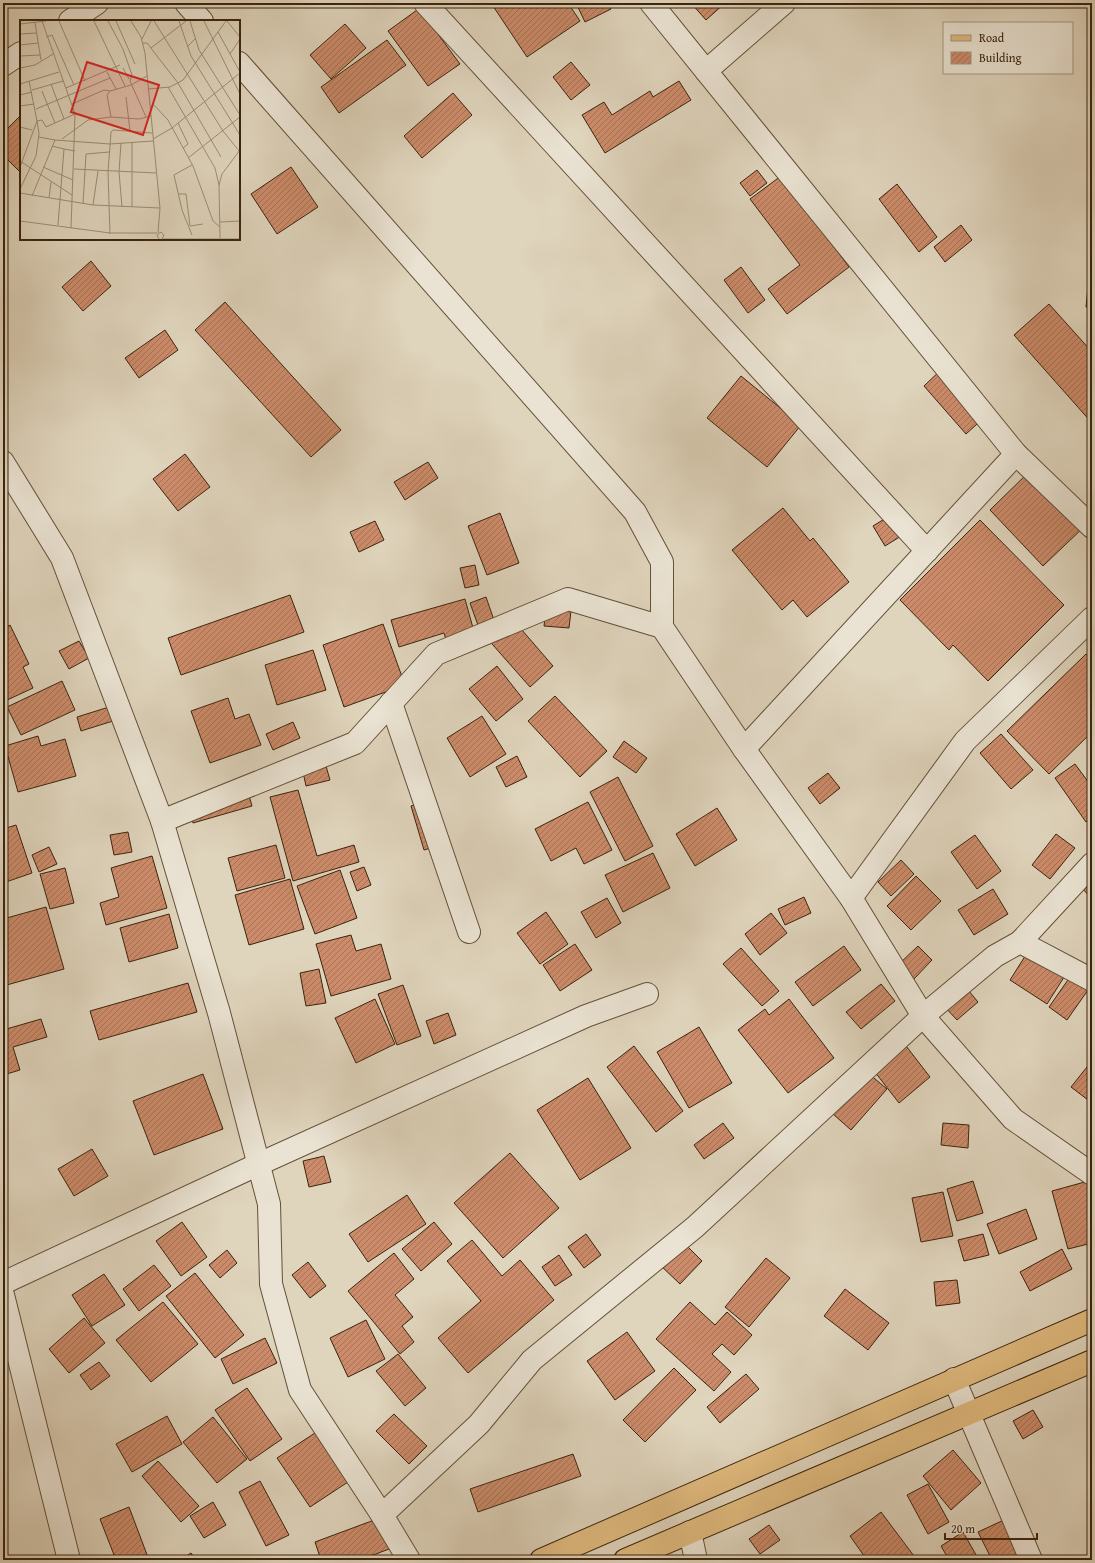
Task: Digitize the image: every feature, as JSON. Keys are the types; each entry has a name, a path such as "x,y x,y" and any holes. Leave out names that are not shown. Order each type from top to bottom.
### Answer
{"main road":[{"path":"541,1560 1092,1320"},
{"path":"625,1560 1092,1360"}],"street":[{"path":"72,20 97,3"},
{"path":"186,3 201,20"},
{"path":"425,3 927,551"},
{"path":"651,3 1016,454 1092,527"},
{"path":"706,71 784,3"},
{"path":"3,65 20,54"},
{"path":"240,64 635,512 662,562 662,627 744,749 851,898 923,1016 1013,1119 1092,1174"},
{"path":"744,749 1016,454"},
{"path":"3,462 62,558 162,821 219,1012 269,1204 271,1284 300,1390 382,1515 409,1560"},
{"path":"162,821 355,743 436,654 568,599 662,627"},
{"path":"851,898 965,741 1092,618"},
{"path":"391,703 469,932"},
{"path":"382,1515 479,1424 532,1360 695,1227 923,1016 995,956 1020,942 1092,864"},
{"path":"1020,942 1092,980"},
{"path":"3,1283 259,1164 586,1016 647,994"},
{"path":"3,1295 70,1560"},
{"path":"954,1379 1031,1560"},
{"path":"690,1532 696,1560"}],"building":[{"path":"491,3 568,3 580,21 527,57"},
{"path":"576,3 608,3 611,9 585,22"},
{"path":"691,3 725,3 706,20"},
{"path":"424,5 432,26 460,64 428,86 388,31"},
{"path":"345,24 366,48 331,79 310,55"},
{"path":"387,40 406,65 339,113 321,87"},
{"path":"571,62 590,85 571,100 553,77"},
{"path":"679,81 691,100 605,153 582,115 604,102 612,115 650,91 653,97"},
{"path":"453,93 472,115 422,158 404,136"},
{"path":"20,116 20,172 3,155 3,133"},
{"path":"291,167 318,207 277,234 251,194"},
{"path":"757,170 767,183 750,196 740,183"},
{"path":"781,176 849,267 787,314 768,289 800,265 750,199"},
{"path":"897,184 937,237 919,252 879,199"},
{"path":"961,225 972,240 945,262 934,247"},
{"path":"91,261 111,286 83,311 62,287"},
{"path":"741,267 765,300 748,313 724,280"},
{"path":"1088,287 1092,288 1092,307 1086,307"},
{"path":"225,302 341,430 311,457 195,330"},
{"path":"1049,304 1092,352 1092,423 1014,335"},
{"path":"165,330 178,350 139,378 125,358"},
{"path":"944,367 986,416 966,434 924,386"},
{"path":"741,376 801,425 767,467 707,418"},
{"path":"185,454 210,487 178,511 153,479"},
{"path":"428,462 438,478 405,500 394,482"},
{"path":"1032,469 1086,525 1043,566 990,510"},
{"path":"783,508 810,541 813,538 849,582 807,617 793,600 782,610 732,550"},
{"path":"500,513 519,563 487,575 468,526"},
{"path":"894,513 906,533 885,546 873,526"},
{"path":"980,520 1064,605 988,681 953,645 949,650 900,600"},
{"path":"375,521 384,540 359,552 350,532"},
{"path":"475,565 479,585 465,588 460,568"},
{"path":"290,595 304,632 181,675 168,638"},
{"path":"486,597 495,623 479,628 470,603"},
{"path":"465,599 478,646 450,654 444,633 399,647 391,620"},
{"path":"546,609 571,611 569,628 544,626"},
{"path":"509,615 553,666 530,687 485,636"},
{"path":"383,624 405,685 344,707 323,645"},
{"path":"10,625 29,664 23,667 33,688 3,702 3,629"},
{"path":"79,641 89,658 69,669 59,651"},
{"path":"313,650 326,690 277,705 265,665"},
{"path":"1086,654 1092,659 1092,732 1049,774 1007,731"},
{"path":"497,666 523,699 496,721 469,689"},
{"path":"62,681 75,710 21,735 7,707"},
{"path":"555,696 607,751 580,777 528,721"},
{"path":"228,698 235,719 249,714 261,745 210,763 191,711"},
{"path":"109,707 113,721 81,731 77,717"},
{"path":"482,716 506,754 470,777 447,738"},
{"path":"293,722 300,738 273,750 266,734"},
{"path":"1001,734 1033,770 1011,789 980,753"},
{"path":"38,736 41,746 65,739 76,776 18,792 5,746"},
{"path":"624,741 647,758 636,773 613,757"},
{"path":"517,756 527,777 506,787 496,767"},
{"path":"1075,764 1092,787 1092,817 1086,822 1055,778"},
{"path":"326,766 330,780 306,786 303,772"},
{"path":"828,773 840,788 820,804 808,788"},
{"path":"618,777 653,846 625,861 590,792"},
{"path":"246,785 252,806 193,823 187,801"},
{"path":"298,790 317,856 354,845 359,862 293,881 270,797"},
{"path":"435,799 448,843 424,850 411,806"},
{"path":"588,802 612,850 584,864 576,848 551,861 535,829"},
{"path":"717,808 737,840 695,866 676,834"},
{"path":"16,825 32,873 3,883 3,829"},
{"path":"128,832 132,852 114,855 110,835"},
{"path":"1056,834 1075,848 1050,879 1032,865"},
{"path":"975,835 1001,871 977,889 951,852"},
{"path":"276,845 285,878 237,891 228,858"},
{"path":"49,847 57,864 39,872 32,855"},
{"path":"653,853 670,888 623,912 605,875"},
{"path":"152,856 167,908 106,925 100,903 119,897 111,868"},
{"path":"901,860 914,874 891,896 878,882"},
{"path":"364,867 371,885 357,891 350,872"},
{"path":"65,868 74,903 50,909 40,874"},
{"path":"340,870 357,918 315,934 297,886"},
{"path":"916,876 941,901 911,930 887,906"},
{"path":"1092,877 1092,899 1081,887"},
{"path":"290,879 304,929 249,945 235,895"},
{"path":"993,889 1008,914 974,935 958,910"},
{"path":"804,897 811,913 785,925 778,909"},
{"path":"607,898 621,923 596,938 581,912"},
{"path":"46,907 64,969 3,986 3,919"},
{"path":"546,912 568,944 540,964 517,933"},
{"path":"771,913 787,933 760,955 745,934"},
{"path":"169,914 178,948 129,962 120,928"},
{"path":"351,935 356,951 381,944 391,979 331,996 316,944"},
{"path":"575,944 592,970 560,991 543,965"},
{"path":"844,946 861,970 813,1006 795,982"},
{"path":"918,946 932,960 913,980 898,965"},
{"path":"741,948 779,991 762,1006 723,964"},
{"path":"1029,950 1066,974 1047,1004 1010,980"},
{"path":"319,969 326,1003 306,1006 300,973"},
{"path":"1070,977 1088,990 1067,1020 1049,1007"},
{"path":"188,983 197,1012 99,1040 90,1011"},
{"path":"881,984 895,1001 861,1029 846,1012"},
{"path":"403,985 421,1036 397,1045 378,994"},
{"path":"964,985 978,1002 957,1020 943,1005"},
{"path":"375,999 395,1044 356,1063 335,1018"},
{"path":"789,999 834,1058 788,1093 738,1030 765,1009 769,1015"},
{"path":"448,1013 456,1035 434,1044 426,1021"},
{"path":"41,1019 47,1037 13,1047 20,1070 3,1075 3,1030"},
{"path":"699,1027 732,1083 689,1108 657,1052"},
{"path":"903,1042 930,1077 899,1103 871,1067"},
{"path":"634,1046 683,1111 656,1132 607,1067"},
{"path":"1092,1062 1092,1103 1071,1087"},
{"path":"868,1073 887,1089 851,1130 833,1114"},
{"path":"203,1074 223,1129 154,1155 133,1101"},
{"path":"588,1078 631,1148 580,1180 537,1110"},
{"path":"723,1123 734,1138 704,1159 694,1145"},
{"path":"943,1123 969,1125 968,1148 941,1145"},
{"path":"92,1149 108,1176 74,1196 58,1169"},
{"path":"510,1153 559,1208 503,1258 454,1203"},
{"path":"324,1156 331,1182 309,1187 303,1161"},
{"path":"1092,1180 1092,1243 1068,1249 1052,1191"},
{"path":"973,1181 983,1213 957,1221 947,1189"},
{"path":"943,1192 953,1236 921,1242 912,1198"},
{"path":"407,1195 426,1224 368,1262 349,1234"},
{"path":"1026,1209 1037,1239 999,1254 987,1224"},
{"path":"182,1222 207,1257 181,1276 156,1241"},
{"path":"434,1222 452,1244 421,1271 402,1249"},
{"path":"586,1234 601,1255 584,1268 568,1247"},
{"path":"983,1234 989,1255 964,1261 958,1240"},
{"path":"472,1240 502,1276 520,1260 554,1300 468,1373 438,1338 481,1301 447,1261"},
{"path":"682,1241 702,1261 680,1284 659,1264"},
{"path":"1062,1249 1072,1269 1030,1291 1020,1272"},
{"path":"227,1250 237,1263 220,1278 209,1265"},
{"path":"394,1253 414,1279 395,1295 413,1317 402,1326 414,1342 400,1354 348,1291"},
{"path":"559,1255 572,1275 555,1286 542,1267"},
{"path":"766,1258 790,1278 749,1327 725,1307"},
{"path":"308,1262 326,1286 310,1298 292,1275"},
{"path":"154,1265 171,1286 139,1311 123,1289"},
{"path":"195,1273 244,1335 215,1358 166,1296"},
{"path":"104,1274 125,1305 92,1326 72,1295"},
{"path":"957,1280 960,1303 936,1306 934,1282"},
{"path":"845,1289 889,1323 868,1350 824,1316"},
{"path":"163,1302 198,1344 151,1382 116,1340"},
{"path":"690,1302 715,1325 727,1312 752,1335 734,1355 722,1344 712,1354 731,1372 714,1391 656,1339"},
{"path":"84,1318 105,1343 69,1373 49,1349"},
{"path":"366,1320 385,1359 348,1377 330,1338"},
{"path":"627,1332 655,1371 615,1400 587,1361"},
{"path":"265,1338 277,1363 233,1384 221,1359"},
{"path":"398,1354 426,1388 405,1406 376,1371"},
{"path":"99,1362 110,1376 91,1390 80,1375"},
{"path":"674,1368 696,1390 645,1442 623,1420"},
{"path":"746,1374 759,1389 720,1423 707,1407"},
{"path":"247,1388 282,1439 250,1461 215,1410"},
{"path":"1033,1410 1043,1427 1023,1439 1013,1421"},
{"path":"394,1414 427,1446 409,1464 376,1431"},
{"path":"167,1416 182,1444 132,1472 116,1444"},
{"path":"213,1417 247,1459 217,1483 183,1442"},
{"path":"321,1429 354,1478 310,1507 277,1458"},
{"path":"953,1450 981,1483 951,1510 923,1476"},
{"path":"573,1454 581,1476 478,1512 470,1489"},
{"path":"158,1461 199,1506 181,1522 142,1476"},
{"path":"260,1481 289,1535 266,1546 239,1492"},
{"path":"928,1484 949,1522 928,1534 907,1495"},
{"path":"213,1502 226,1525 204,1538 190,1516"},
{"path":"129,1507 149,1560 116,1560 100,1519"},
{"path":"881,1512 917,1560 867,1560 850,1536"},
{"path":"385,1516 397,1546 360,1560 321,1560 315,1542"},
{"path":"1006,1519 1027,1560 992,1560 978,1532"},
{"path":"769,1525 780,1540 760,1554 749,1539"},
{"path":"963,1532 979,1560 949,1560 941,1546"},
{"path":"191,1553 196,1560 180,1560"}]}
